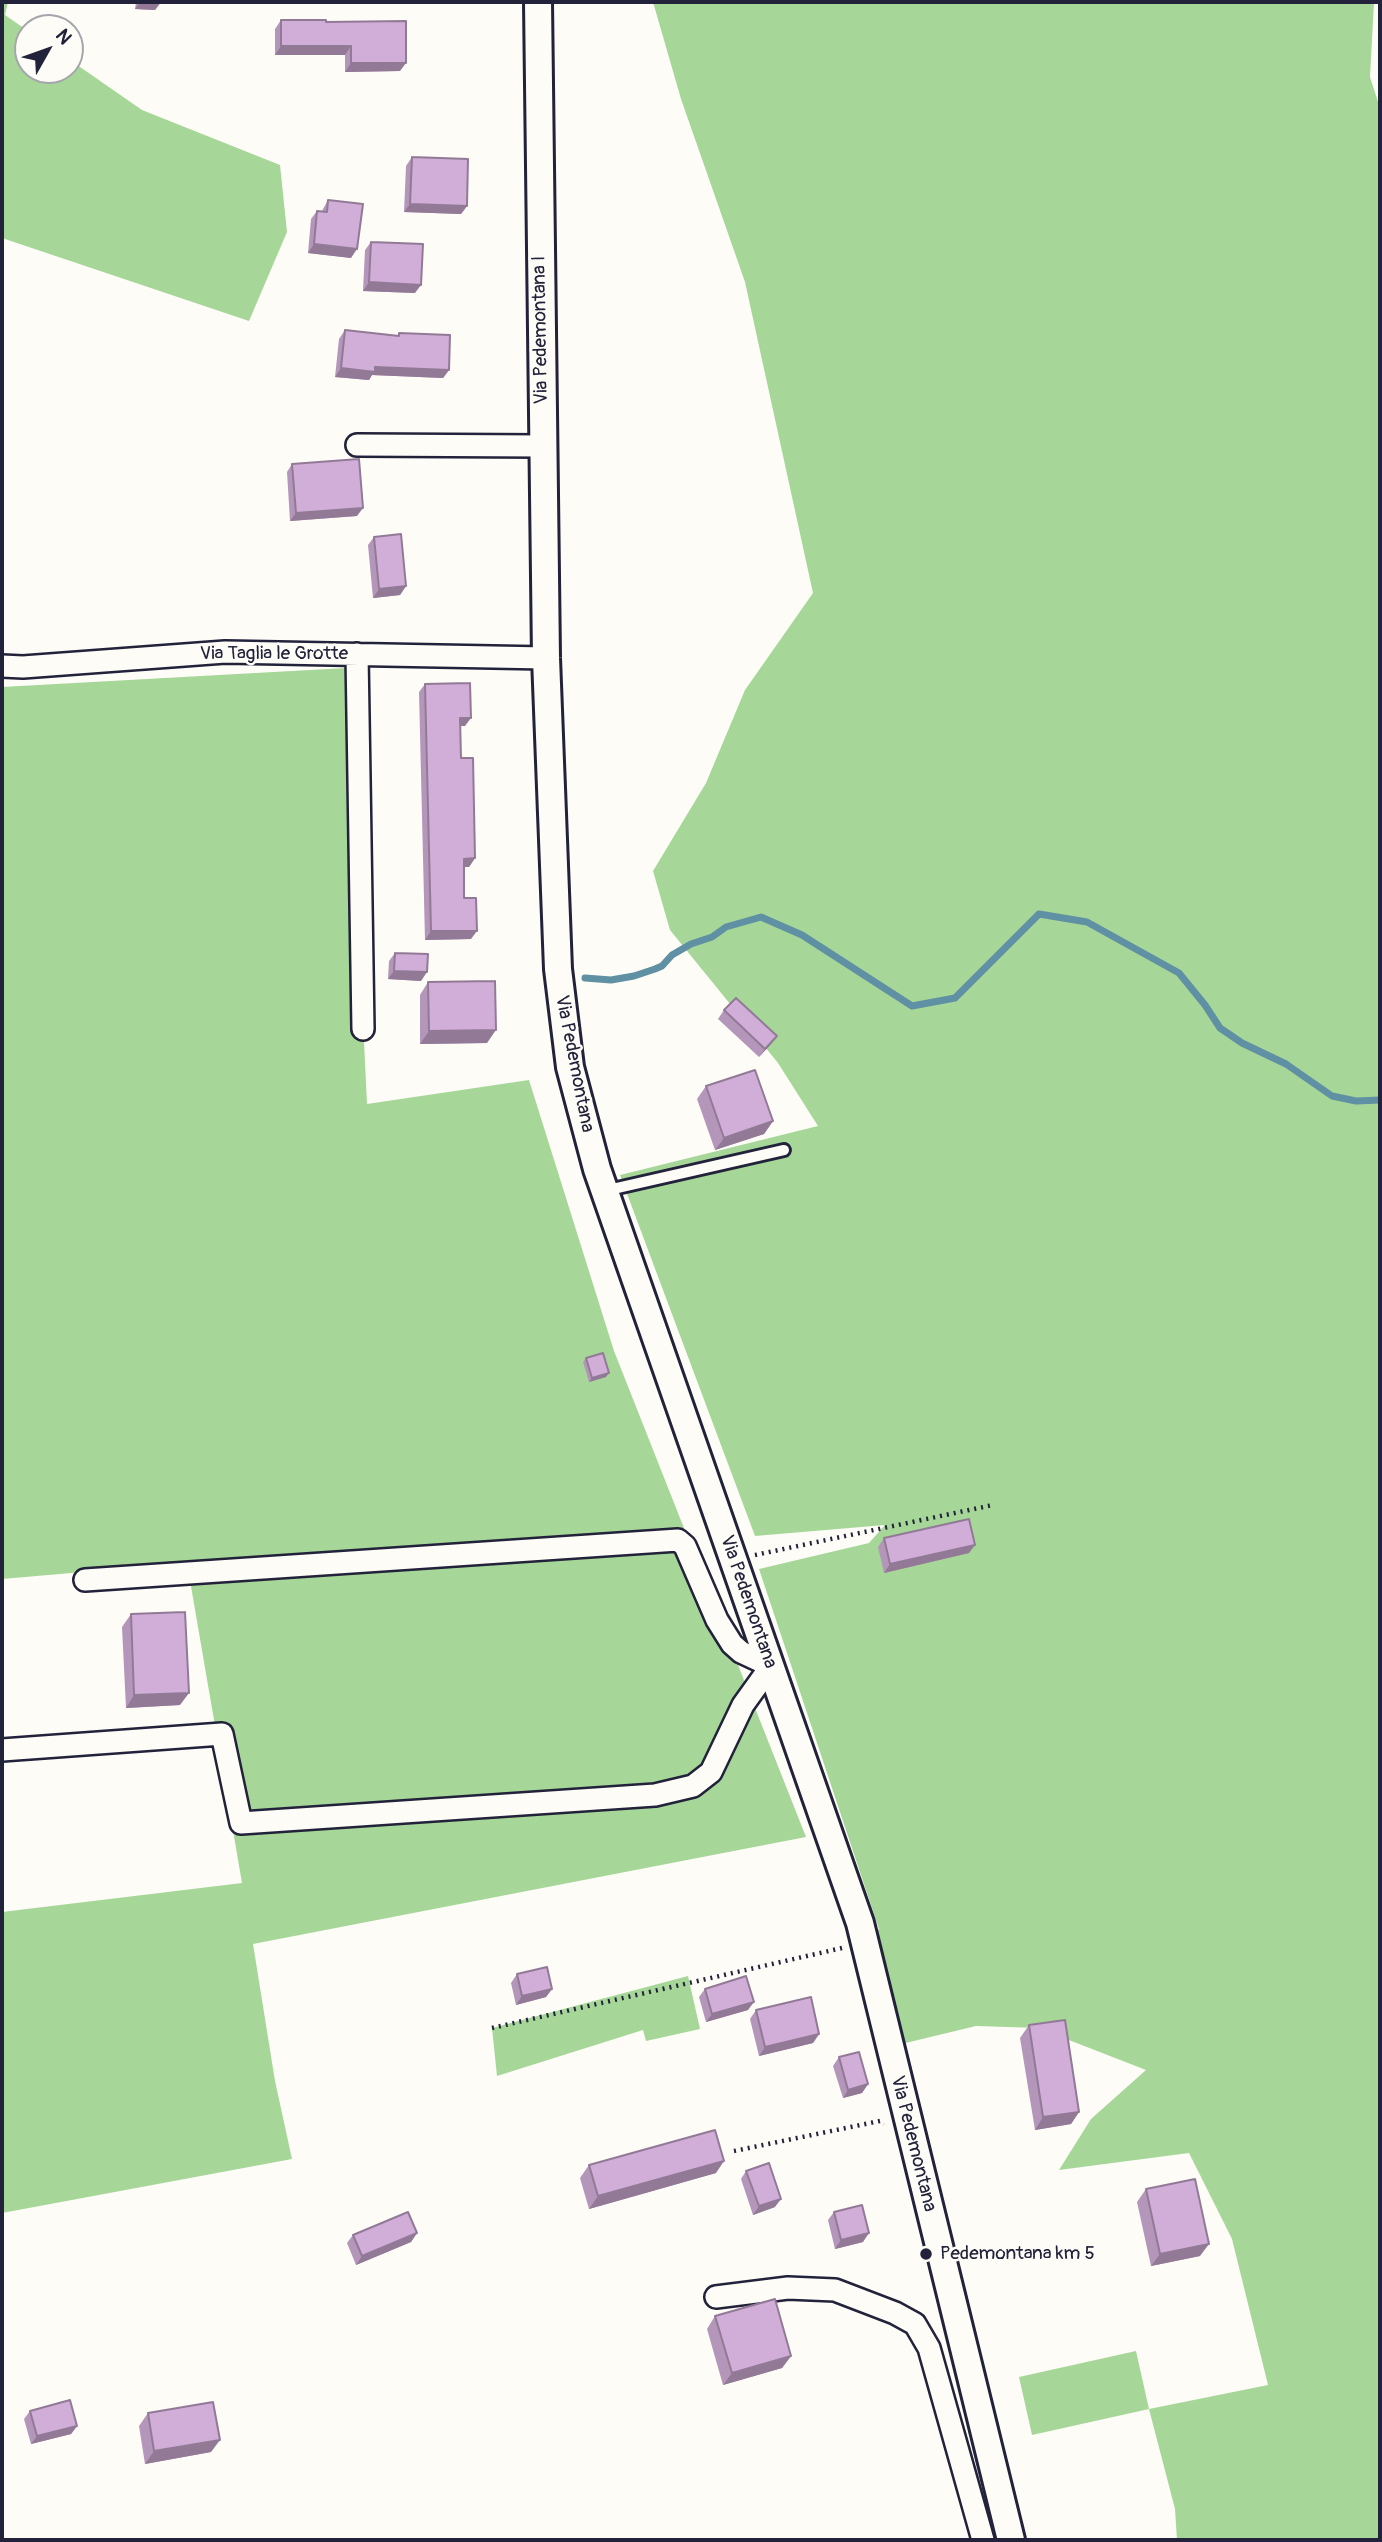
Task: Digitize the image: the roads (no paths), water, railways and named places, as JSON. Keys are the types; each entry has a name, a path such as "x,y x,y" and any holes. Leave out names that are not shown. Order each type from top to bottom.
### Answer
{"street":[{"name":"Via Pedemontana I","path":"538,2 546,658"},
{"path":"357,444 543,446"},
{"name":"Via Taglia le Grotte","path":"2,666 23,667 225,652 546,658"},
{"path":"357,654 363,1030"},
{"name":"Via Pedemontana","path":"546,658 561,1010 579,1103 604,1191 865,1943 1011,2540"},
{"path":"2,1750 222,1734 241,1823 655,1795 693,1786 711,1772 743,1705 771,1666 741,1652 732,1644 717,1620 685,1546 678,1540 85,1580"},
{"path":"716,2297 788,2288 835,2290 915,2324 929,2348 983,2540"}],"lane":[{"path":"604,1191 784,1150"}],"waterway":[{"path":"585,978 611,980 655,969 691,944 712,937 726,927 761,917 802,935 912,1006 955,998 1039,914 1087,922 1179,973 1220,1028 1242,1043 1286,1064 1332,1096 1356,1101 1380,1100"}],"place":[{"name":"Pedemontana km 5","path":"926,2254"}]}
